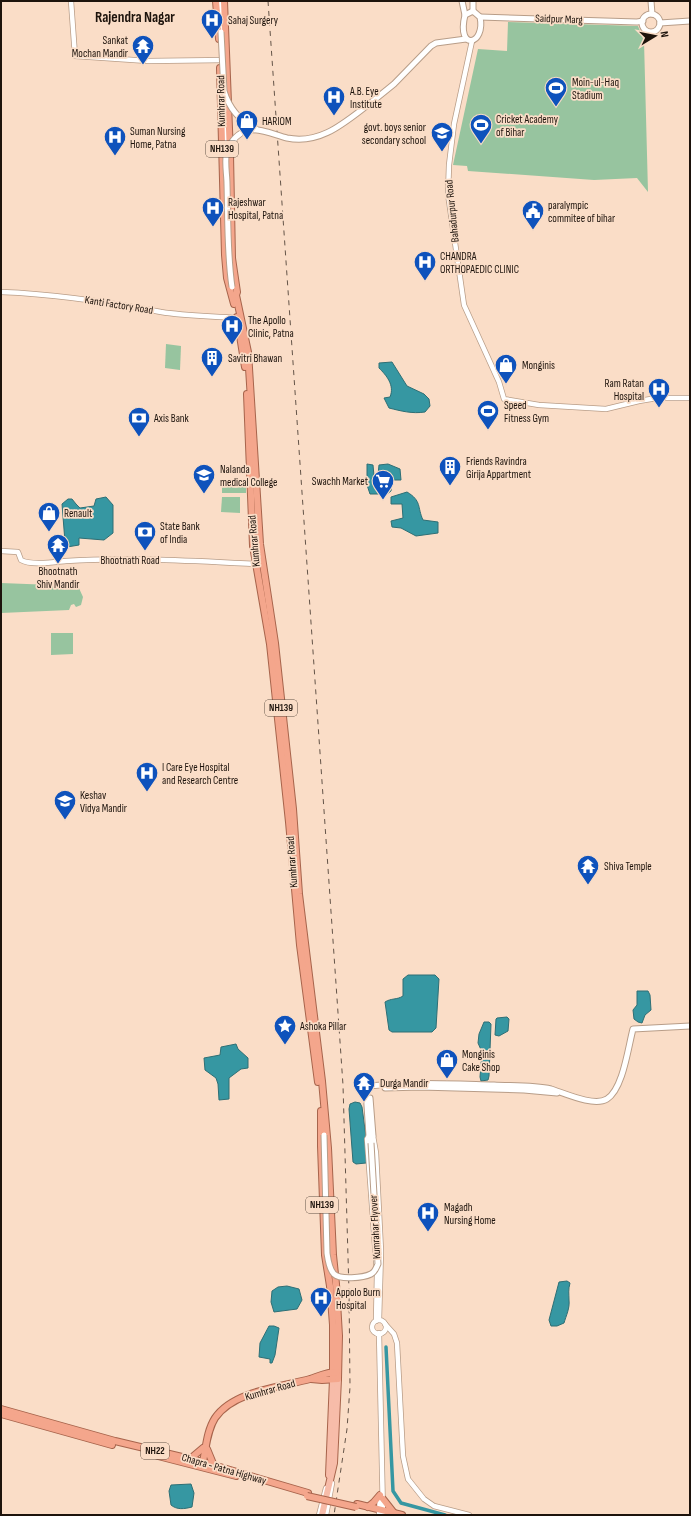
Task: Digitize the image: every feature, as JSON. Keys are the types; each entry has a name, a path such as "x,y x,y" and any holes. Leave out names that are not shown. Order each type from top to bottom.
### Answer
{"highway":[{"name":"Kumhrar Road","path":"216,1 223,60"},
{"name":"NH139","path":"224,1 223,60 230,154 232,258 237,292 234,295 237,318 246,353"},
{"name":"Kumhrar Road","path":"234,295 246,353 260,544 275,643 278,700"},
{"name":"Kumhrar Road","path":"246,353 253,546 278,700 308,981 320,1057 325,1255 333,1281 336,1379 311,1379"},
{"name":"Kumhrar Road","path":"201,1464 211,1425 215,1418 232,1402 248,1395 311,1379 323,1374 336,1372"},
{"name":"Chapra - Patna Highway","path":"1,1409 116,1442 190,1459 201,1464 214,1466 307,1495"},
{"name":"Chapra - Patna Highway","path":"1,1414 112,1444 201,1464 307,1495"},
{"path":"190,1459 205,1447 214,1466"},
{"name":"NH22","path":"307,1495 402,1515"},
{"path":"368,1507 381,1497 395,1513"},
{"name":"NH22","path":"356,1506 368,1507 382,1512"}],"main road":[{"path":"221,1 227,152 228,255 234,295"},
{"path":"462,1 465,15 463,32 466,39"},
{"path":"224,91 231,106 240,118 250,126 258,130 292,139 300,140 315,138 330,131 394,84 430,46 436,43 457,40 466,39 472,41 477,37 481,21 480,17 474,11 473,1"},
{"path":"651,1 652,14"},
{"path":"465,15 474,11"},
{"path":"652,14 659,19 660,23 659,28 656,31 651,32 647,31 641,23 645,17 652,14"},
{"name":"Saidpur Marg","path":"480,17 641,23"},
{"path":"660,23 690,21"},
{"path":"457,40 463,32"},
{"path":"227,152 232,141 238,135 248,130 258,130"},
{"path":"371,1139 369,1088 420,1087 524,1090 553,1093 558,1092 592,1101 604,1101 614,1092 620,1081 633,1030 690,1026"},
{"name":"Kumrahar Flyover","path":"323,1129 327,1253 329,1265 333,1274 340,1277 367,1276 374,1271 378,1264 371,1139"},
{"path":"320,1515 330,1479 336,1379"}],"street":[{"path":"71,1 75,56 148,61 223,60"},
{"name":"Bahadurpur Road","path":"472,41 454,124 449,164 448,194 464,304 499,382 504,399 539,405 606,409 642,400 690,398"},
{"name":"Kanti Factory Road","path":"1,292 63,296 162,312 237,318"},
{"name":"Bhootnath Road","path":"1,552 18,552 21,560 26,562 142,559 255,564"},
{"path":"378,1320 377,1273 367,1139 374,1139 376,1153 381,1251 378,1320 373,1324 372,1329 379,1333"},
{"path":"378,1320 385,1324 394,1334 397,1343 403,1456 408,1479 424,1499 434,1506 469,1515"},
{"path":"379,1333 384,1330 385,1324"},
{"path":"379,1333 382,1512"},
{"path":"320,1515 330,1479"},
{"path":"326,1515 330,1493 330,1479"}],"green space":[{"name":"Moin-ul-Haq Stadium","path":"508,22 638,26 644,41 648,192 637,178 594,180 468,171 467,166 453,165 478,49 507,51"},
{"path":"166,344 181,346 180,370 165,368"},
{"path":"222,480 246,480 246,493 222,493"},
{"path":"222,497 240,497 240,513 221,512"},
{"path":"1,583 78,586 83,597 81,605 76,607 74,604 71,605 69,610 1,613"},
{"path":"51,633 73,633 73,654 51,655"}],"water":[{"path":"392,362 407,386 424,394 429,399 430,406 425,412 420,413 402,411 389,408 384,398 390,397 391,384 379,368 379,363"},
{"path":"367,464 373,465 374,476 378,475 379,465 388,464 400,469 401,480 392,480 391,491 387,494 370,494 367,485"},
{"path":"407,492 417,501 423,520 438,522 438,533 416,536 401,528 392,527 391,521 403,518 402,504 391,504 391,497"},
{"path":"106,497 113,505 113,533 104,540 79,538 79,545 67,547 65,542 62,504 68,499 72,499 80,508 94,506 96,499"},
{"path":"408,975 435,975 439,979 436,1028 432,1032 392,1032 389,1030 385,1002 403,996 403,979"},
{"path":"637,991 648,991 650,995 651,1010 645,1015 642,1023 634,1019 633,1010 637,1005"},
{"path":"507,1017 509,1019 508,1031 499,1036 495,1035 496,1019"},
{"path":"484,1022 489,1022 491,1024 489,1076 488,1080 481,1081 482,1052 478,1043 479,1034"},
{"path":"236,1044 238,1049 248,1058 248,1068 241,1069 229,1078 229,1099 219,1100 216,1078 205,1070 204,1058 220,1055 221,1047"},
{"path":"355,1102 360,1103 362,1107 369,1159 366,1163 356,1164 353,1162 349,1109 350,1104"},
{"path":"567,1281 570,1283 569,1303 564,1323 557,1326 551,1326 549,1320 559,1282"},
{"path":"287,1286 299,1289 302,1300 297,1309 274,1312 271,1302 272,1291 278,1287"},
{"path":"269,1326 279,1328 275,1355 272,1363 270,1363 270,1359 259,1357 260,1343"},
{"path":"191,1484 194,1493 192,1507 181,1509 171,1505 169,1491 171,1485"}],"waterway":[{"path":"386,1347 393,1491 401,1503 445,1515"}],"railway":[{"path":"268,1 343,1085 349,1291 350,1387 347,1429 334,1515"}],"place":[{"name":"Sahaj Surgery","path":"212,40"},
{"name":"Sankat Mochan Mandir","path":"143,66"},
{"name":"Moin-ul-Haq Stadium","path":"556,108"},
{"name":"A.B. Eye Institute","path":"334,116"},
{"name":"HARIOM","path":"247,140"},
{"name":"Cricket Academy of Bihar","path":"481,144"},
{"name":"govt. boys senior secondary school","path":"442,152"},
{"name":"Suman Nursing Home, Patna","path":"115,156"},
{"name":"Rajeshwar Hospital, Patna","path":"213,228"},
{"name":"paralympic commitee of bihar","path":"533,230"},
{"name":"CHANDRA ORTHOPAEDIC CLINIC","path":"425,282"},
{"name":"The Apollo Clinic, Patna","path":"232,346"},
{"name":"Savitri Bhawan","path":"212,378"},
{"name":"Monginis","path":"506,384"},
{"name":"Ram Ratan Hospital","path":"659,408"},
{"name":"Speed Fitness Gym","path":"488,430"},
{"name":"Axis Bank","path":"139,438"},
{"name":"Friends Ravindra Girija Appartment","path":"450,486"},
{"name":"Nalanda medical College","path":"204,494"},
{"name":"Swachh Market","path":"383,500"},
{"name":"Renault","path":"49,532"},
{"name":"State Bank of India","path":"145,552"},
{"name":"Bhootnath Shiv Mandir","path":"58,564"},
{"name":"I Care Eye Hospital and Research Centre","path":"147,792"},
{"name":"Keshav Vidya Mandir","path":"65,820"},
{"name":"Shiva Temple","path":"588,886"},
{"name":"Ashoka Pillar","path":"285,1046"},
{"name":"Monginis Cake Shop","path":"447,1080"},
{"name":"Durga Mandir","path":"364,1102"},
{"name":"Magadh Nursing Home","path":"428,1232"},
{"name":"Appolo Burn Hospital","path":"321,1318"}],"district":[{"name":"Rajendra Nagar","path":"135,17"}]}
